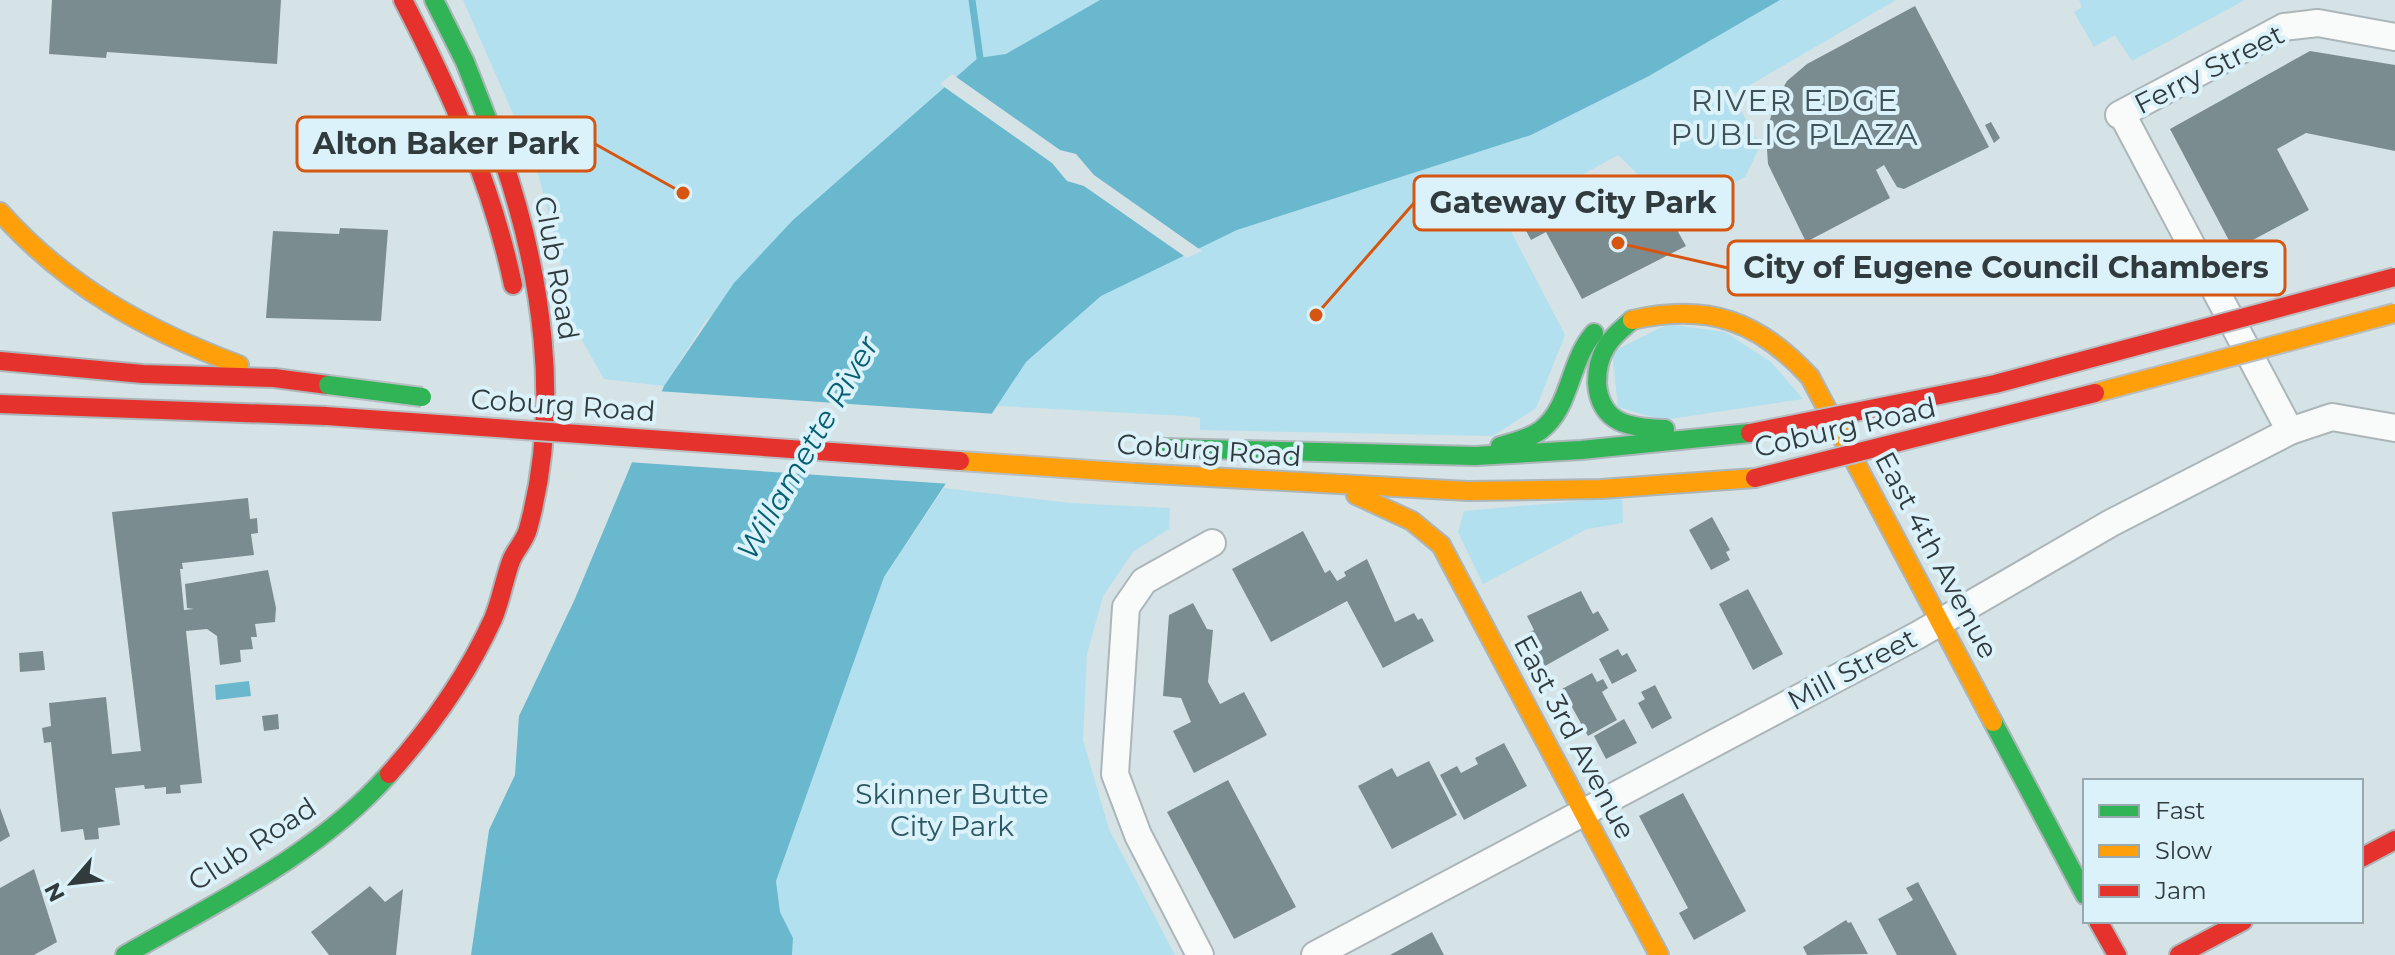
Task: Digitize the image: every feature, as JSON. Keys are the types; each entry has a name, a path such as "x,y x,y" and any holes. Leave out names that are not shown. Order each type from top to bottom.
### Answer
{"main road":[{"name":"Club Road","path":"403,0 459,113 506,252 515,303"},
{"name":"Club Road","path":"125,955 336,825 408,752 468,668 494,616 512,556 527,533 544,432 542,328 522,211 504,154 477,87 434,0"},
{"path":"0,212 38,255 101,304 163,337 274,378"},
{"name":"Coburg Road","path":"1152,448 1475,456 1581,450 1750,433 1857,416 2079,365 2395,277"},
{"name":"East 4th Avenue","path":"1475,456 1544,429 1560,405 1572,365 1582,346 1600,328 1615,321 1674,310 1716,314 1764,337 1798,363 1820,391 2083,891"},
{"name":"Coburg Road","path":"0,404 326,416 1336,488 1583,490 1755,478 1993,420 2395,313"},
{"path":"1632,320 1607,344 1597,370 1596,395 1602,409 1612,420 1638,429 1750,433"},
{"name":"Coburg Road","path":"0,361 143,374 274,378 445,399"},
{"name":"Coburg Road","path":"518,443 520,410 566,409"},
{"path":"1336,488 1387,507 1441,545 1448,514 1463,491"},
{"path":"504,532 512,556"},
{"name":"East 3rd Avenue","path":"1441,545 1659,955"},
{"path":"2363,857 2395,840"},
{"path":"2099,923 2117,955"},
{"path":"2179,955 2239,923"}],"street":[{"name":"Ferry Street","path":"2290,431 2120,114 2284,27 2318,23 2395,37"},
{"name":"Mill Street","path":"1315,955 1940,623 2111,523 2290,431 2332,417 2395,428"},
{"path":"1200,955 1138,835 1115,774 1126,607 1144,581 1212,543"}],"green space":[{"path":"463,0 1110,0 706,320 664,386 604,379 571,321 559,253 536,166"},
{"path":"1780,0 1896,0 1733,95 1760,146 1745,177 1691,206 1661,197 1618,155 1504,218 1565,335 1536,408 1493,436 1200,430 1200,418 1186,416 997,406 1026,362 1101,296 1237,230 1524,137 1649,76"},
{"path":"2079,0 2245,0 2132,61 2115,35 2094,47 2074,12 2082,7"},
{"path":"1668,324 1725,332 1771,362 1803,399 1663,420 1618,407 1612,352"},
{"name":"Skinner Butte City Park","path":"944,488 1071,503 1170,508 1169,529 1133,552 1103,596 1087,654 1083,740 1109,829 1175,955 792,955 793,938 780,912 776,881 884,577"},
{"path":"1622,497 1623,523 1587,529 1483,584 1458,532 1464,511"}],"water":[{"name":"Willamette River","path":"1100,0 1780,0 1649,76 1531,135 1237,230 1101,296 1026,362 884,577 776,881 780,912 793,938 792,955 471,955 489,830 515,775 519,716 574,601 664,386 734,283 793,220 978,58 1006,54"},
{"path":"249,681 251,696 216,700 215,685"}],"pier":[{"path":"952,74 1060,150 1076,154 1094,175 1202,251 1187,258 1084,186 1067,181 1052,163 940,84"},
{"path":"657,391 996,414 951,484 627,462"}],"building":[{"path":"52,0 281,0 277,64 107,52 106,58 49,54"},
{"path":"1915,6 1989,147 1904,189 1897,187 1884,165 1876,170 1890,198 1806,242 1768,164 1766,134 1775,102 1787,81 1807,64"},
{"path":"2310,51 2395,65 2395,151 2306,133 2277,149 2309,210 2234,250 2170,129"},
{"path":"1991,122 2000,138 1994,143 1985,125"},
{"path":"1591,186 1622,188 1648,198 1672,221 1686,246 1582,299 1546,232 1531,240 1518,216 1565,191"},
{"path":"340,228 388,230 381,321 266,318 273,231 339,234"},
{"path":"248,498 250,519 257,518 258,533 251,534 254,555 182,563 183,569 180,569 184,610 194,609 187,608 185,584 268,570 276,608 275,622 255,624 257,637 251,637 253,649 240,650 241,662 220,665 217,636 207,629 186,631 202,783 180,785 181,793 166,794 166,787 145,789 144,785 115,788 120,825 98,828 99,839 85,840 83,829 61,832 51,742 44,743 42,728 51,726 49,703 106,697 112,754 141,751 112,512"},
{"path":"1712,517 1730,550 1726,552 1730,560 1711,570 1689,530"},
{"path":"1303,531 1325,573 1330,570 1337,581 1346,576 1344,572 1367,559 1395,622 1414,613 1418,620 1422,618 1434,641 1383,668 1347,601 1271,642 1232,569"},
{"path":"1748,589 1783,654 1753,670 1719,604"},
{"path":"1581,591 1593,614 1598,611 1609,630 1545,666 1528,633 1534,630 1527,616"},
{"path":"1193,603 1207,629 1213,630 1208,682 1220,704 1244,692 1267,735 1194,773 1173,731 1191,722 1181,698 1163,696 1169,615"},
{"path":"1618,649 1622,656 1627,653 1637,671 1612,684 1599,659"},
{"path":"43,651 45,670 20,672 19,653"},
{"path":"1592,673 1597,682 1603,679 1608,688 1602,692 1617,720 1588,736 1562,689"},
{"path":"1655,685 1672,718 1652,729 1638,703 1645,699 1641,692"},
{"path":"278,714 279,729 264,731 262,716"},
{"path":"1624,719 1637,743 1606,759 1594,736"},
{"path":"1504,743 1527,786 1464,820 1440,775 1457,766 1461,773 1478,764 1475,758"},
{"path":"1429,761 1457,815 1392,849 1358,786 1392,768 1397,777"},
{"path":"1228,780 1296,907 1234,939 1167,812"},
{"path":"1683,793 1746,911 1694,940 1679,913 1688,908 1639,816"},
{"path":"0,808 10,836 0,842"},
{"path":"34,869 57,942 34,955 0,955 0,888"},
{"path":"1918,882 1957,955 1897,955 1878,919 1913,900 1906,888"},
{"path":"370,886 385,902 403,889 396,955 329,955 311,932"},
{"path":"1846,920 1851,922 1868,954 1807,955 1803,947"},
{"path":"1432,932 1444,955 1390,955"}],"waterway":[{"path":"972,0 981,65"}],"traffic: fast":[{"path":"434,0 465,62 501,154"},
{"path":"1632,320 1611,339 1602,356 1597,378 1599,397 1604,407 1619,421 1665,429"},
{"path":"1500,446 1531,436 1551,420 1564,397 1579,357 1594,333"},
{"path":"328,385 422,397"},
{"path":"1165,448 1475,456 1581,450 1750,433"},
{"path":"1993,722 2083,891"},
{"path":"125,955 230,896 298,853 361,803 389,774"}],"traffic: slow":[{"path":"0,212 53,263 110,304 172,337 239,365"},
{"path":"2095,393 2395,313"},
{"path":"1632,320 1684,314 1730,321 1751,329 1771,342 1810,377 1993,722"},
{"path":"960,461 1135,473"},
{"path":"1135,473 1468,491 1601,489 1755,478"},
{"path":"1356,495 1412,521 1441,545"},
{"path":"1441,545 1659,955"}],"traffic: jam":[{"path":"403,0 468,139 494,211 513,285"},
{"path":"389,774 447,701 483,640 496,612 511,561 527,533 538,482 544,435 543,340 527,245 501,154"},
{"path":"1750,433 1995,384 2395,277"},
{"path":"0,361 143,374 274,378 328,385"},
{"path":"1755,478 2095,393"},
{"path":"0,404 326,416"},
{"path":"326,416 960,461"},
{"path":"2363,857 2395,840"},
{"path":"2099,923 2117,955"},
{"path":"2179,955 2239,923"}],"place":[{"name":"Alton Baker Park","path":"683,193"},
{"name":"City of Eugene Council Chambers","path":"1618,243"},
{"name":"Gateway City Park","path":"1316,315"}],"district":[{"name":"RIVER EDGE PUBLIC PLAZA","path":"1795,118"}]}
